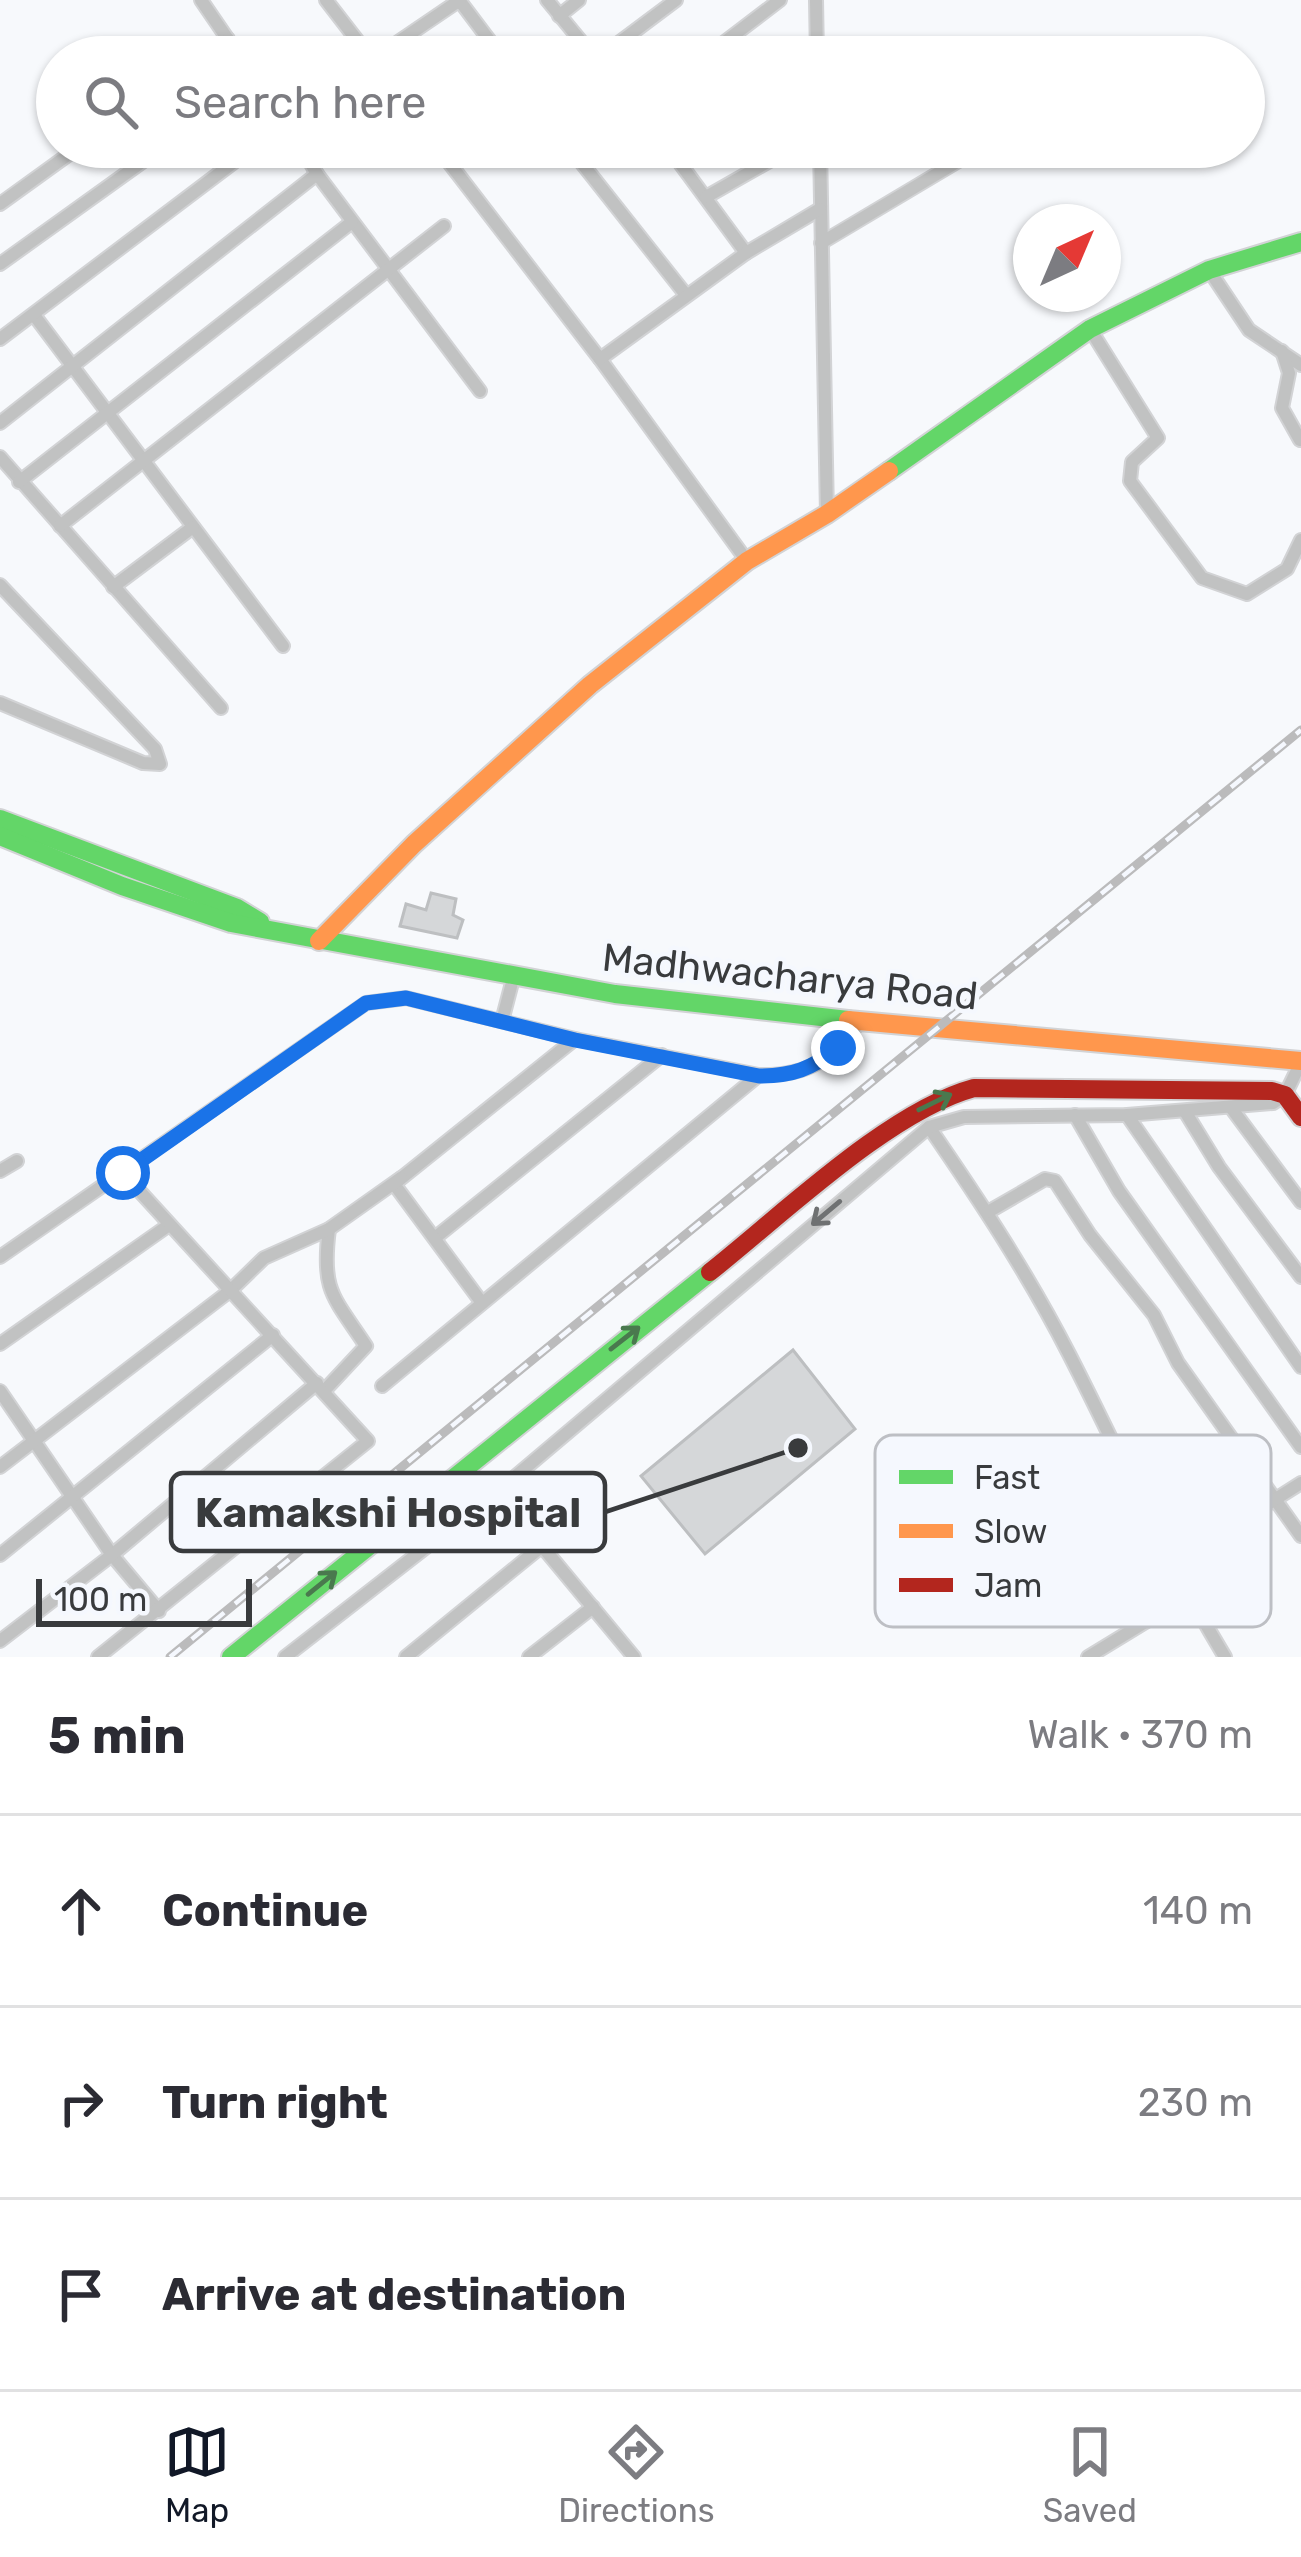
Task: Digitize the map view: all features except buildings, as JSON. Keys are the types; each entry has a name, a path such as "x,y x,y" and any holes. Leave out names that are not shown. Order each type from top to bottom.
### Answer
{"street":[{"path":"201,0 225,36"},
{"path":"326,0 356,36"},
{"path":"405,36 460,0 487,36"},
{"path":"548,0 578,36"},
{"path":"559,16 579,0"},
{"path":"626,36 676,0"},
{"path":"733,36 781,0"},
{"path":"816,0 817,36"},
{"path":"0,204 51,168"},
{"path":"0,264 134,168"},
{"path":"0,339 226,168"},
{"path":"313,168 480,391"},
{"path":"453,168 600,359 746,561"},
{"path":"586,168 686,295"},
{"path":"687,168 746,253"},
{"path":"706,197 757,168"},
{"path":"820,168 826,514"},
{"path":"821,243 947,168"},
{"path":"0,423 317,174"},
{"path":"600,359 746,253 820,209"},
{"path":"20,482 352,222"},
{"path":"60,526 444,226"},
{"path":"319,941 414,844 590,685 746,561 826,514 1090,329 1209,270 1301,242"},
{"path":"1209,270 1250,330 1301,365"},
{"path":"34,315 283,646"},
{"path":"1090,329 1158,438 1132,462 1130,482 1202,578 1247,594 1287,569 1301,540"},
{"path":"1282,350 1289,373 1282,408 1300,440"},
{"path":"0,457 221,708"},
{"path":"113,587 193,527"},
{"path":"0,703 143,763 160,764 155,749 1,587"},
{"name":"Madhwacharya Road","path":"0,819 237,908 275,932"},
{"name":"Madhwacharya Road","path":"3,842 231,923 615,994 1301,1061"},
{"path":"502,1021 514,975"},
{"path":"0,1257 366,1003 406,998 575,1040 759,1076 788,1076 814,1068 861,1021"},
{"path":"482,1304 394,1184 575,1040"},
{"path":"436,1237 662,1055"},
{"path":"285,1657 497,1492 929,1127 964,1117 1186,1113 1273,1103 1285,1095 1301,1061"},
{"path":"382,1386 759,1076"},
{"path":"231,1657 883,1134 944,1096 974,1088 1272,1091 1285,1095 1301,1117"},
{"path":"1232,1109 1301,1202"},
{"path":"1186,1113 1230,1183 1301,1277"},
{"path":"1075,1115 1119,1191 1301,1447"},
{"path":"1127,1115 1301,1367"},
{"path":"929,1127 988,1212 1109,1435"},
{"path":"0,1172 17,1161"},
{"path":"98,1657 368,1441 123,1173"},
{"path":"0,1466 231,1290 263,1258 329,1228 401,1178"},
{"path":"988,1212 1046,1179 1055,1180 1090,1234 1154,1315 1178,1364 1230,1435"},
{"path":"0,1344 169,1226"},
{"path":"0,1641 366,1346 332,1294 324,1268 329,1228"},
{"path":"0,1555 273,1335"},
{"path":"0,1393 112,1555 159,1611"},
{"path":"1271,1504 1301,1483"},
{"path":"1271,1490 1301,1536"},
{"path":"497,1492 634,1657"},
{"path":"406,1657 542,1546"},
{"path":"532,1656 592,1606"},
{"path":"1088,1657 1137,1627"},
{"path":"1207,1627 1224,1656"}],"railway":[{"path":"170,1657 1301,730"}],"traffic: fast":[{"path":"889,471 1090,329 1209,270 1301,242"},
{"path":"0,819 237,908 260,922"},
{"path":"0,836 122,886 231,923 615,994 848,1020"},
{"path":"231,1657 710,1272"}],"traffic: slow":[{"path":"319,941 414,844 590,685 747,561 889,471"},
{"path":"848,1020 1301,1061"}],"traffic: jam":[{"path":"710,1272 872,1142 941,1100 974,1088 1272,1091 1285,1095 1301,1117"}],"place":[{"name":"Kamakshi Hospital","path":"798,1448"}],"route":[{"path":"123,1173 366,1003 406,998 575,1040 759,1076 788,1076 814,1068 838,1048"}]}
